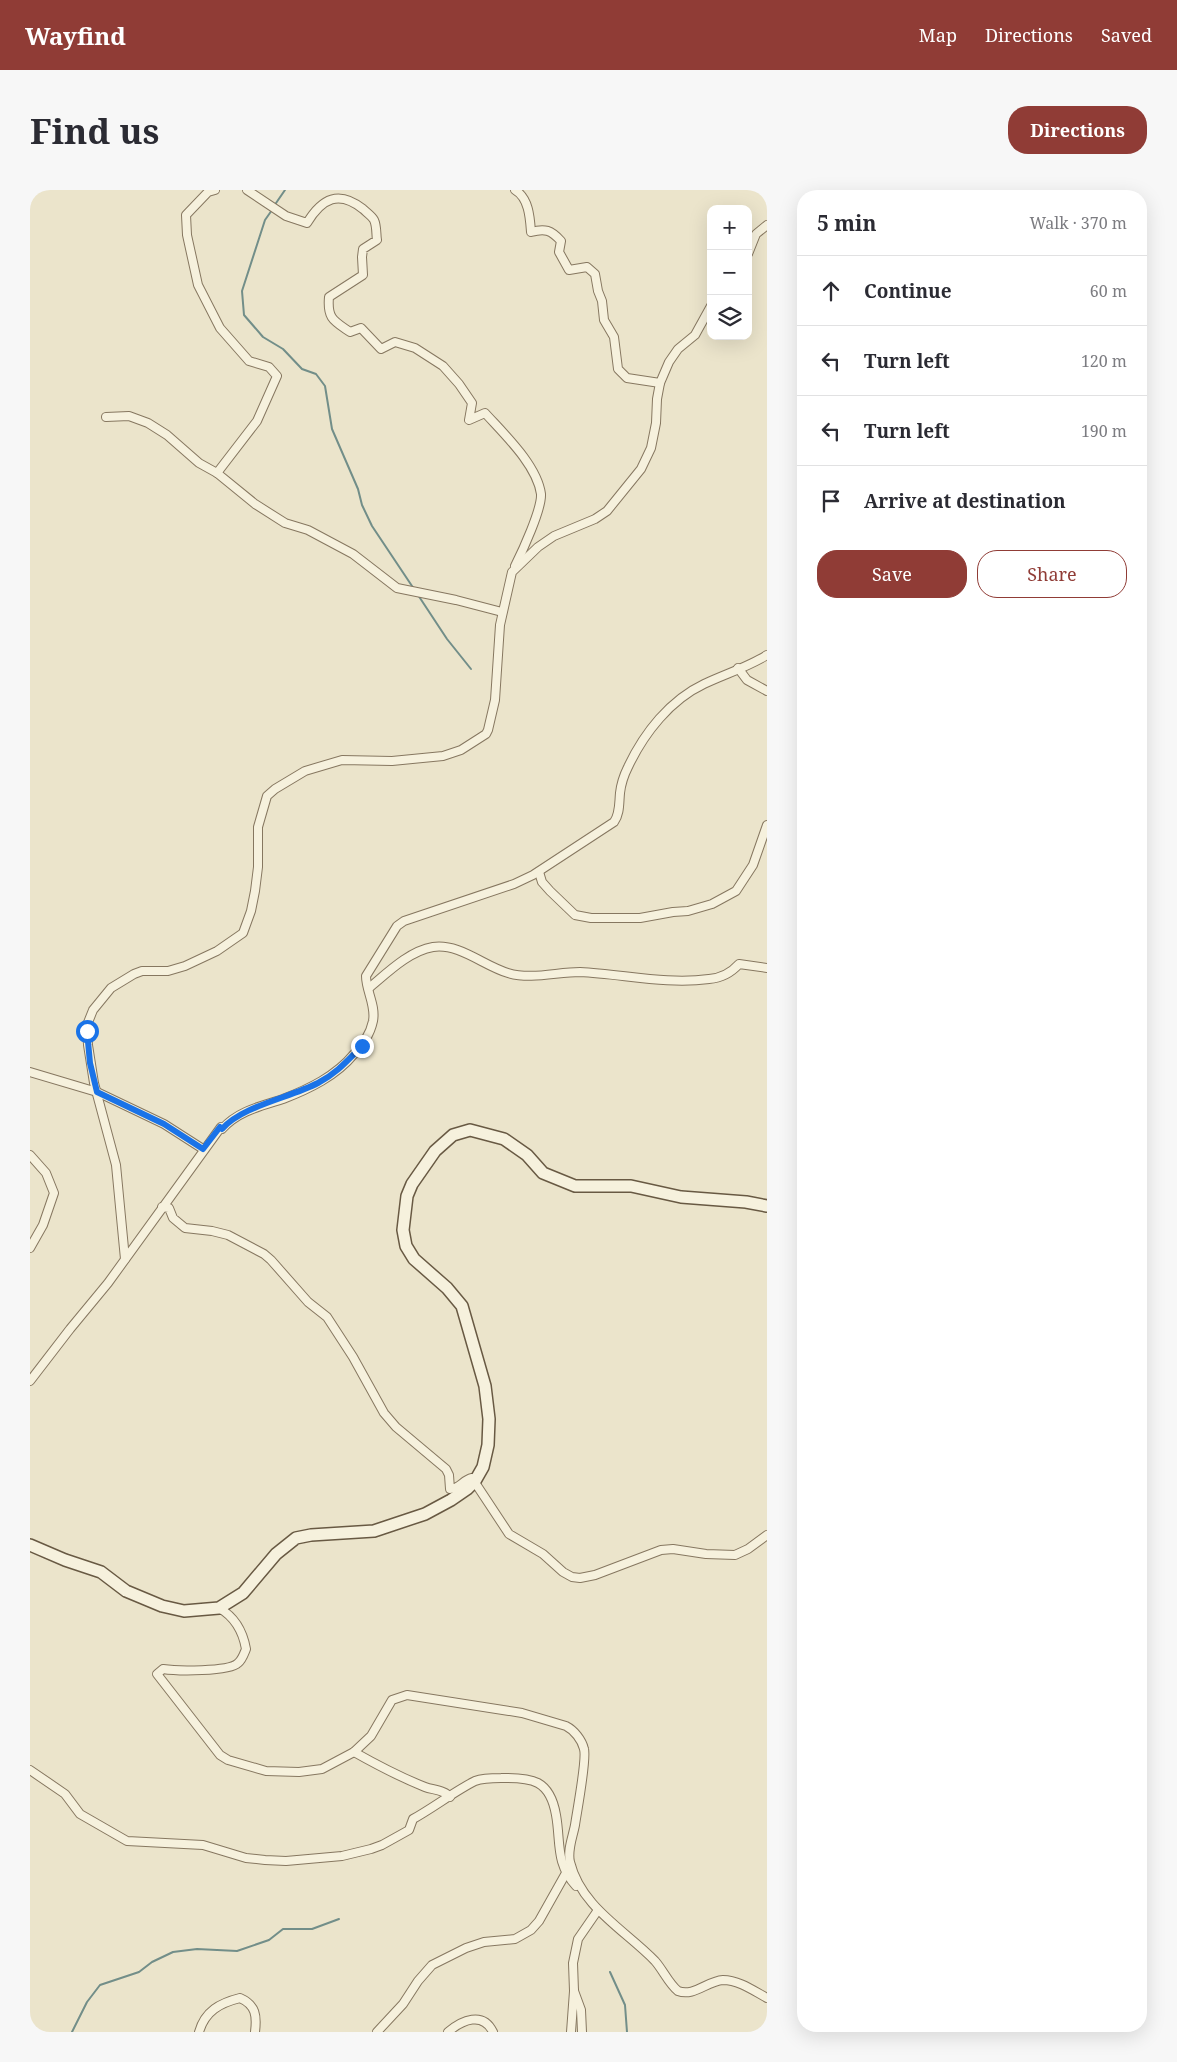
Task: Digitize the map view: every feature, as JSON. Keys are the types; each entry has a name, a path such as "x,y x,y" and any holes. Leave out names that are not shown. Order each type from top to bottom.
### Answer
{"main road":[{"path":"30,1545 65,1560 101,1572 126,1591 162,1606 184,1611 220,1608 242,1593 276,1554 296,1538 311,1535 374,1531 425,1514 456,1497 475,1481 486,1457 489,1436 485,1386 467,1320 462,1306 455,1296 422,1268 409,1253 403,1230 408,1191 425,1164 445,1141 453,1135 470,1130 510,1142 524,1152 543,1173 575,1186 631,1186 681,1197 754,1203 767,1206"}],"street":[{"path":"215,190 208,192 186,215 186,235 198,285 220,328 249,361 269,367 277,376 257,422 217,473"},
{"path":"125,1259 116,1165 97,1092 88,1045 88,1025 93,1010 111,988 142,971 168,971 198,961 232,942 243,933 253,904 258,868 258,828 267,796 304,772 342,760 392,761 443,756 461,750 486,734 495,700 502,612 512,572 528,537 541,496 538,484 526,460 485,413 469,420 472,403 459,384 442,366 415,348 395,342 381,348 361,328 350,332 332,319 328,310 329,297 363,275 363,249 376,240 374,220 355,201 342,196 325,199 307,223 286,216 247,190"},
{"path":"515,190 520,193 528,209 531,232 541,229 551,231 561,240 559,252 569,270 587,267 595,274 602,301 604,320 614,337 618,369 627,378 660,383"},
{"path":"750,250 756,234 767,226"},
{"path":"512,572 538,547 554,536 595,519 607,511 641,469 651,448 656,423 660,383 673,356 678,349 695,335 707,313"},
{"path":"106,417 129,416 148,423 167,435 199,463 217,473 255,504 285,523 308,530 353,554 397,588 502,612"},
{"path":"30,1381 125,1259 220,1127 222,1129 230,1120 258,1106 285,1098 318,1083 343,1068 364,1043 373,1022 373,1004 366,976 379,957 392,932 401,923 514,884 539,872 615,821 618,816 620,791 628,767 667,710 695,689 767,655"},
{"path":"738,668 747,680 767,692"},
{"path":"539,872 542,882 575,915 591,918 640,918 688,911 712,904 736,891 753,864 767,825"},
{"path":"369,988 406,960 433,947 455,950 508,973 529,976 578,972 672,980 710,979 731,973 739,964 767,968"},
{"path":"30,1072 97,1092 164,1124 203,1149"},
{"path":"30,1155 46,1173 54,1193 43,1226 30,1248"},
{"path":"162,1207 169,1208 173,1218 185,1228 220,1232 235,1237 264,1254 302,1296 327,1317 353,1358 381,1410 396,1427 446,1468 449,1475 450,1489 454,1489 467,1479 472,1478 488,1505 510,1534 543,1554 563,1572 572,1577 580,1578 595,1575 661,1550 673,1549 706,1554 735,1555 748,1549 767,1535"},
{"path":"220,1608 233,1619 243,1636 246,1649 239,1663 226,1668 199,1670 161,1669 157,1674 220,1755 228,1760 266,1771 299,1772 322,1769 354,1752 371,1736 392,1700 398,1696 407,1695 522,1714 570,1727 581,1741 585,1754 569,1857 582,1890"},
{"path":"354,1752 383,1769 428,1788 447,1793 450,1797"},
{"path":"30,1770 65,1794 80,1814 127,1842 203,1844 246,1858 265,1860 342,1856 382,1845 409,1830 413,1819 473,1782 485,1779 518,1778 539,1782 554,1805 558,1850 566,1873 598,1910 641,1946 663,1969 678,1991 690,1992 720,1980 729,1980 752,1989 767,1998"},
{"path":"377,2032 403,2004 418,1981 432,1965 480,1943 515,1939 531,1930 539,1921 566,1873"},
{"path":"571,2032 574,1991 572,1968 576,1945 598,1910"},
{"path":"574,1991 580,2010 582,2032"},
{"path":"198,2032 211,2010 224,2002 240,1998 253,2006 256,2014 255,2032"},
{"path":"448,2032 464,2022 481,2019 488,2024 493,2032"}],"waterway":[{"path":"274,206 285,190"},
{"path":"272,210 265,220 242,291 244,315 263,337 283,349 302,369 316,374 325,386 332,429 358,489 362,505 372,526 414,589"},
{"path":"418,595 447,639 471,669"},
{"path":"72,2032 87,2002 100,1985 139,1972 152,1962 173,1952 197,1949 237,1951 269,1940 283,1929 312,1929 339,1919"},
{"path":"610,1972 625,2005 627,2032"}],"route":[{"path":"87,1031 90,1063 97,1092 164,1124 203,1149 220,1127 222,1129 230,1120 258,1106 285,1098 318,1083 343,1068 362,1046"}]}
